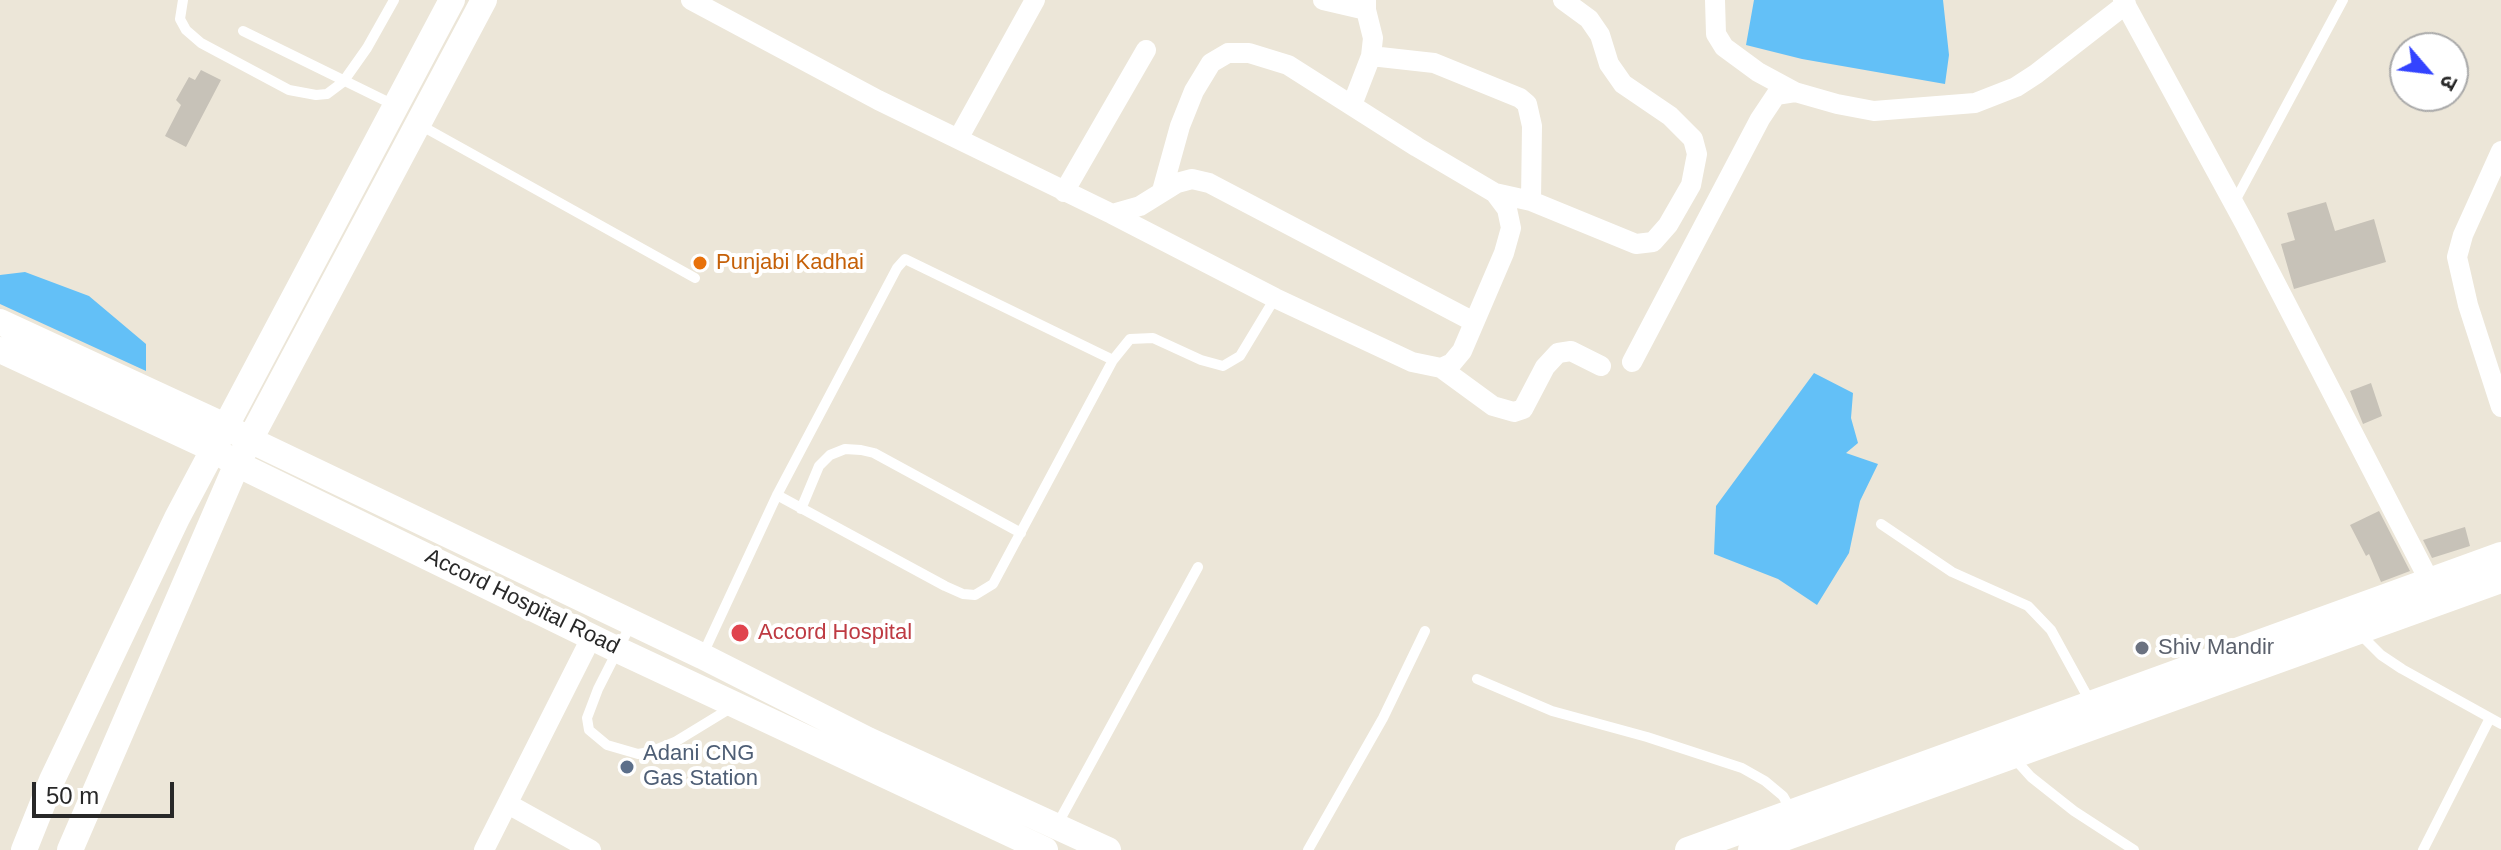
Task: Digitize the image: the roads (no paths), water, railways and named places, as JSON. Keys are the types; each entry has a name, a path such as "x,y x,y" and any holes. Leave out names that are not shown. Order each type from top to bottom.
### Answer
{"street":[{"path":"24,850 52,780 177,518 452,0"},
{"path":"70,850 237,464 484,0"},
{"path":"691,0 878,100 1112,214 1275,298 1412,362 1441,368 1493,406 1514,412 1523,409 1545,367 1558,353 1571,351 1601,366"},
{"path":"958,139 1035,0"},
{"path":"1323,0 1366,5 1373,38 1371,56 1352,105"},
{"path":"1162,191 1180,126 1194,91 1211,63 1228,53 1249,53 1288,65 1495,193 1531,201 1636,244 1653,242 1668,225 1691,185 1697,154 1693,139 1670,116 1623,84 1609,64 1595,27 1563,0"},
{"path":"1715,0 1716,34 1724,47 1758,72 1795,92 1874,111 1975,103 2016,87 2064,53 2125,2 2234,203 2429,580"},
{"path":"1064,192 1146,50"},
{"path":"1371,56 1434,63 1520,98 1527,104 1532,126 1531,201"},
{"path":"1632,362 1770,101 1776,95 1795,92"},
{"path":"2501,151 2463,235 2457,257 2468,305 2501,407"},
{"path":"1112,214 1140,206 1177,183 1192,179 1209,183 1474,322"},
{"path":"1441,368 1452,363 1462,351 1504,253 1511,228 1507,209 1495,193"},
{"path":"0,322 225,426 702,656 868,740 1108,850"},
{"name":"Accord Hospital Road","path":"4,355 213,449 237,464 618,650 1045,850"},
{"path":"1688,850 2501,555"},
{"path":"1751,850 2501,580"},
{"path":"484,850 592,636"},
{"path":"508,804 591,850"}],"lane":[{"path":"183,0 180,19 186,30 201,43 289,90 316,95 327,94 343,82 367,48 394,0"},
{"path":"2234,203 2343,0"},
{"path":"243,31 396,106"},
{"path":"418,124 695,278"},
{"path":"702,656 777,495 897,268 905,259 1113,360"},
{"path":"777,495 963,594 975,595 993,584 1113,360 1130,339 1153,338 1201,360 1223,366 1240,356 1275,298"},
{"path":"801,509 819,466 830,455 845,449 861,450 874,453 1021,533"},
{"path":"1881,524 1952,572 2028,606 2051,630 2092,704"},
{"path":"1056,826 1198,567"},
{"path":"632,623 598,689 587,718 589,730 607,745 638,754 650,752 675,742 736,705"},
{"path":"1308,850 1397,693 1425,631"},
{"path":"2356,631 2381,655 2402,669 2501,724"},
{"path":"1477,679 1552,711 1742,768 1783,796 1793,813"},
{"path":"2423,850 2490,718"},
{"path":"2011,756 2031,777 2074,811 2134,850"}],"water":[{"path":"1754,0 1943,0 1949,55 1945,84 1802,59 1746,45"},
{"path":"25,272 89,296 146,344 146,371 0,304 0,275"},
{"path":"1814,373 1853,393 1851,418 1858,443 1846,453 1878,464 1860,501 1849,553 1817,605 1778,579 1714,554 1716,506"}],"place":[{"name":"Punjabi Kadhai","path":"700,263"},
{"name":"Accord Hospital","path":"740,633"},
{"name":"Shiv Mandir","path":"2142,648"},
{"name":"Adani CNG Gas Station","path":"627,767"}]}
